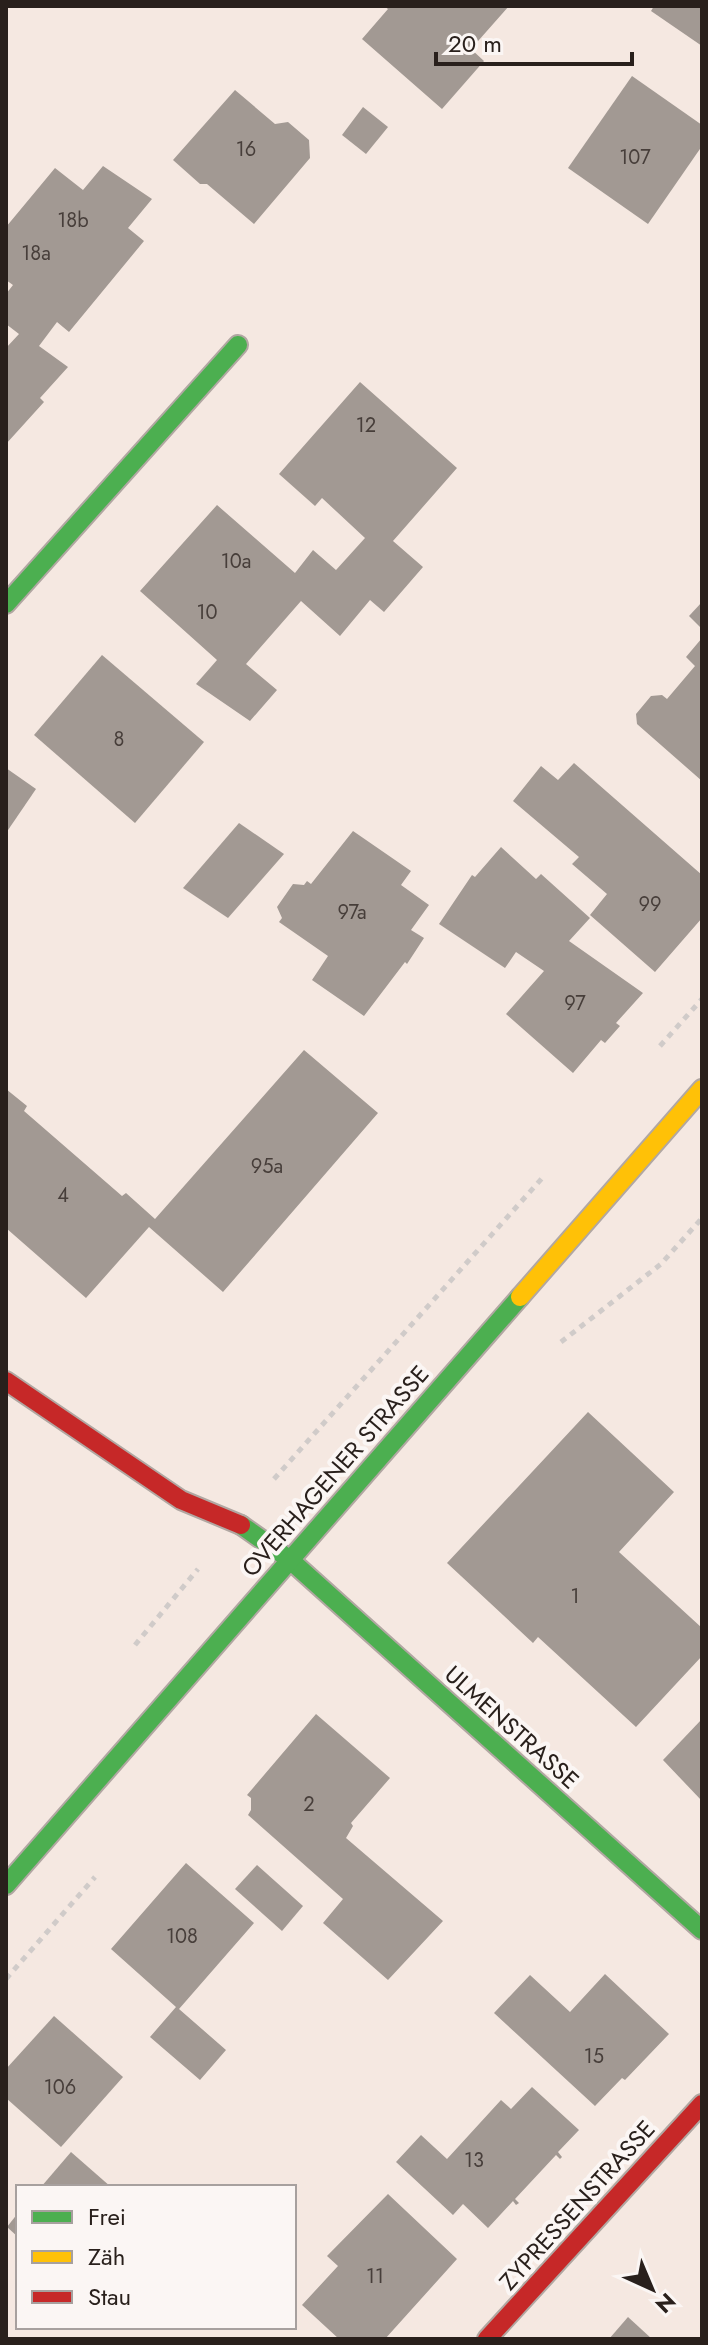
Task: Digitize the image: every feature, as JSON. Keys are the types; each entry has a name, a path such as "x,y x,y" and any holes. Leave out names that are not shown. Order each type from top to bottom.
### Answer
{"street":[{"path":"6,604 238,345"},
{"name":"OVERHAGENER STRASSE","path":"6,1885 702,1089"},
{"name":"ULMENSTRASSE","path":"6,1381 181,1500 237,1522 289,1559 702,1930"},
{"name":"ZYPRESSENSTRASSE","path":"487,2339 702,2104"}],"path":[{"path":"660,1047 702,999"},
{"path":"126,1655 237,1522 554,1165"}],"building":[{"path":"384,6 509,6 471,49 484,61 442,109 362,39 388,9"},
{"path":"654,6 702,6 702,46 651,11"},
{"path":"632,76 702,125 702,146 648,224 568,168"},
{"path":"235,90 275,124 288,122 309,140 310,158 254,224 173,160"},
{"path":"363,107 388,127 366,154 342,135"},
{"path":"103,166 152,199 128,228 144,241 69,332 57,322 39,346 68,367 40,398 44,402 6,444 6,348 19,334 6,324 6,294 13,285 6,280 6,227 55,168 83,190"},
{"path":"360,382 457,468 393,541 423,567 384,612 370,600 340,636 301,601 246,664 277,690 250,721 196,684 217,660 140,591 217,505 295,573 313,550 336,570 365,538 322,498 315,506 279,474"},
{"path":"702,602 702,629 689,616"},
{"path":"702,638 702,781 637,724 636,714 651,696 662,695 667,699 695,666 686,657"},
{"path":"102,655 204,742 135,823 34,735"},
{"path":"574,763 702,875 702,918 655,972 590,915 607,894 572,864 579,857 513,801 541,766 558,780"},
{"path":"6,768 36,789 6,833"},
{"path":"239,823 284,854 228,918 183,888"},
{"path":"353,831 411,871 401,885 429,905 411,930 424,938 364,1016 312,980 328,956 279,922 282,918 277,907 293,884 304,885 307,881 311,884"},
{"path":"501,847 536,879 541,874 590,918 569,941 643,993 616,1023 620,1026 605,1043 601,1040 573,1073 506,1014 544,971 516,952 505,968 439,924 472,875 475,877"},
{"path":"304,1050 378,1113 223,1292 149,1227 86,1298 6,1228 6,1089 27,1106 24,1111 122,1196 126,1193 155,1219"},
{"path":"588,1412 674,1492 619,1552 702,1628 702,1656 636,1727 538,1637 533,1643 447,1563"},
{"path":"316,1714 390,1778 351,1823 353,1826 346,1838 443,1921 388,1980 323,1923 343,1899 248,1815 251,1798 247,1795"},
{"path":"702,1719 702,1801 663,1760"},
{"path":"186,1863 254,1923 179,2009 226,2050 200,2080 150,2037 176,2007 111,1949"},
{"path":"257,1865 303,1906 282,1931 235,1889"},
{"path":"605,1974 669,2034 595,2106 494,2013 530,1975 570,2012"},
{"path":"54,2016 123,2077 61,2147 6,2098 6,2069"},
{"path":"532,2087 579,2130 558,2152 562,2157 560,2159 556,2155 515,2199 519,2203 516,2205 513,2201 488,2228 463,2204 453,2215 396,2162 421,2135 447,2159 501,2100 511,2109"},
{"path":"71,2152 109,2185 43,2185"},
{"path":"388,2194 457,2259 385,2339 339,2339 302,2305 338,2266 327,2256"},
{"path":"16,2216 16,2235 7,2227"},
{"path":"628,2317 652,2339 609,2339"}],"traffic: fast":[{"path":"6,604 238,345"},
{"path":"6,1885 520,1297"},
{"path":"241,1525 289,1559 702,1930"}],"traffic: slow":[{"path":"520,1297 702,1089"}],"traffic: jam":[{"path":"6,1381 181,1500 241,1525"},
{"path":"487,2339 702,2104"}]}
